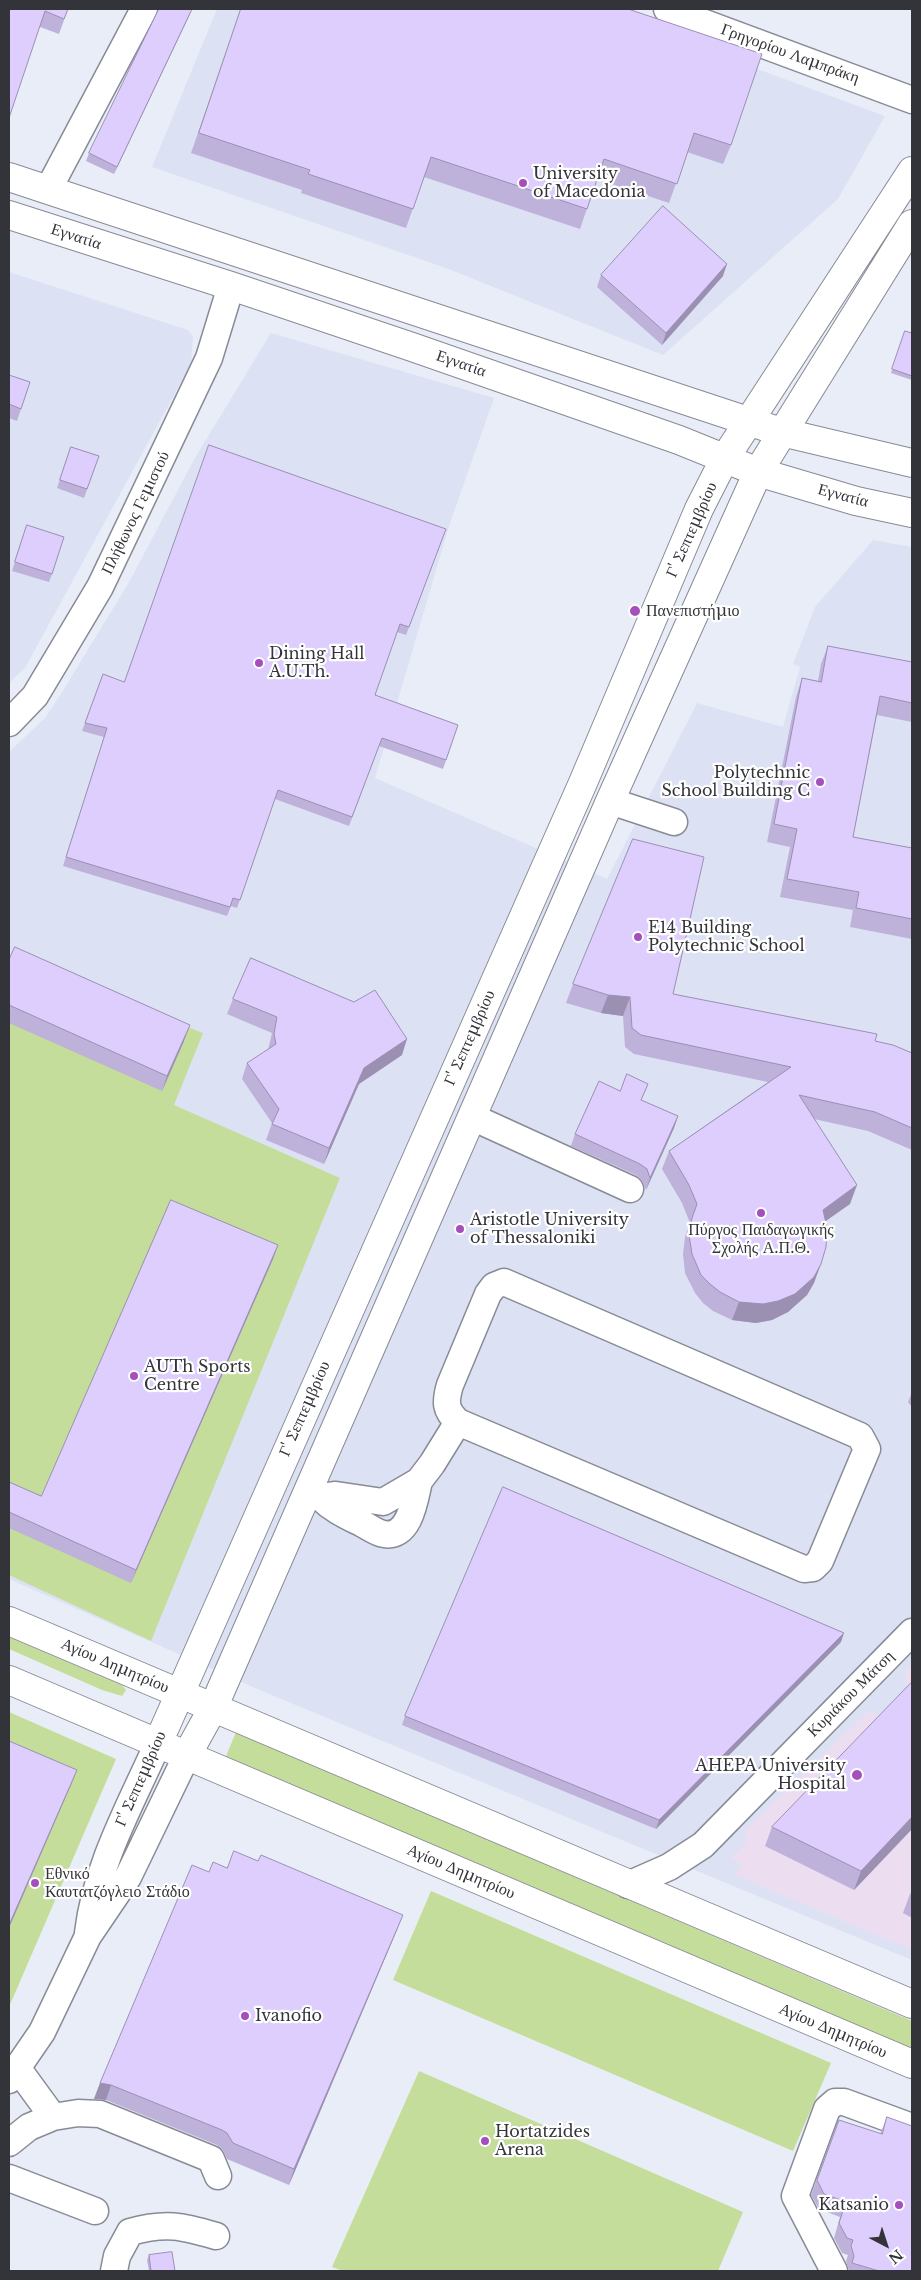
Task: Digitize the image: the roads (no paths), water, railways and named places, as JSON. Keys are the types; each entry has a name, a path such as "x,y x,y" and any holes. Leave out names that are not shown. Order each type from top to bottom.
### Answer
{"main road":[{"name":"Γ' Σεπτεμβρίου","path":"158,1743 582,785 700,509 725,458 912,171"},
{"path":"9,177 781,432 912,463"},
{"name":"Εγνατία","path":"9,215 231,286 725,458 758,472 856,501 912,513"},
{"name":"Γ' Σεπτεμβρίου","path":"187,1755 213,1708 314,1494 472,1117 610,800 758,472 781,432 912,224"},
{"name":"Αγίου Δημητρίου","path":"9,1622 912,2004"},
{"name":"Αγίου Δημητρίου","path":"9,1680 912,2064"}],"street":[{"path":"48,190 144,9"},
{"name":"Γρηγορίου Λαμπράκη","path":"667,9 912,100"},
{"name":"Πλήθωνος Γεμιστού","path":"9,723 35,696 100,587 209,358 231,286"},
{"path":"610,800 674,822"},
{"path":"472,1117 630,1189"},
{"path":"504,1282 860,1436 867,1449 820,1561 813,1568 804,1569 458,1422 449,1413 445,1401 450,1385 488,1294 494,1286 504,1282"},
{"path":"314,1494 330,1508 384,1534 395,1534 405,1525 412,1511 419,1481 458,1422"},
{"name":"Κυριάκου Μάτση","path":"628,1885 669,1867 703,1845 912,1632"},
{"name":"Γ' Σεπτεμβρίου","path":"88,1936 91,1906 102,1871 158,1743"},
{"name":"Γ' Σεπτεμβρίου","path":"13,2074 42,2032 88,1936 128,1877 187,1755"},
{"path":"13,2074 53,2117"},
{"path":"834,2271 795,2196 827,2109 835,2102 844,2102 912,2127"},
{"path":"9,2143 29,2127 53,2117 78,2113 100,2114 211,2159 218,2176"},
{"path":"9,2178 95,2211"},
{"path":"114,2271 117,2256 130,2232 154,2226 184,2226 216,2236"}],"place":[{"name":"University of Macedonia","path":"523,183"},
{"name":"Πανεπιστήμιο","path":"635,611"},
{"name":"Dining Hall A.U.Th.","path":"259,663"},
{"name":"Polytechnic School Building C","path":"820,782"},
{"name":"E14 Building Polytechnic School","path":"638,937"},
{"name":"Πύργος Παιδαγωγικής Σχολής Α.Π.Θ.","path":"761,1213"},
{"name":"Aristotle University of Thessaloniki","path":"460,1229"},
{"name":"AUTh Sports Centre","path":"134,1376"},
{"name":"AHEPA University Hospital","path":"857,1775"},
{"name":"Εθνικό Καυτατζόγλειο Στάδιο","path":"35,1883"},
{"name":"Ivanofio","path":"245,2016"},
{"name":"Hortatzides Arena","path":"485,2141"},
{"name":"Katsanio","path":"899,2205"}]}
